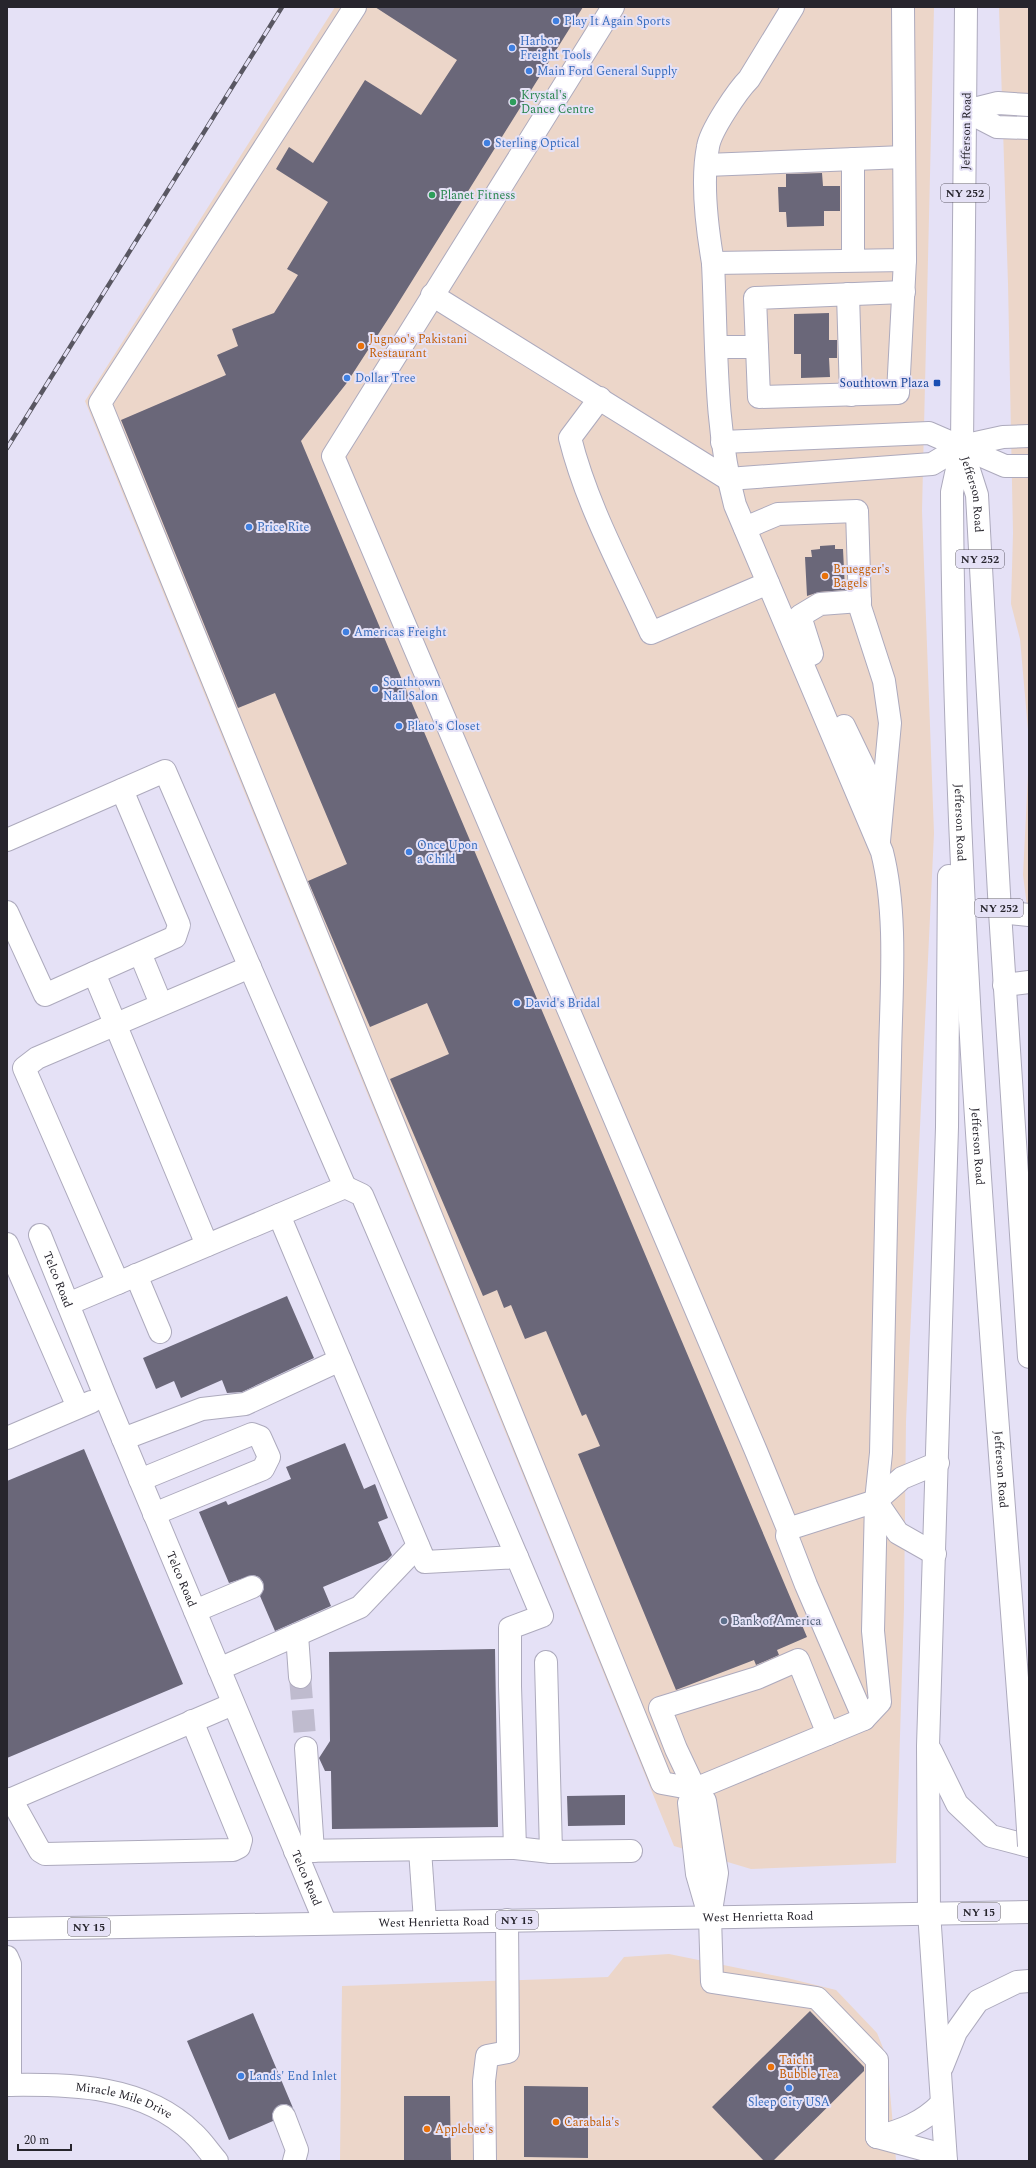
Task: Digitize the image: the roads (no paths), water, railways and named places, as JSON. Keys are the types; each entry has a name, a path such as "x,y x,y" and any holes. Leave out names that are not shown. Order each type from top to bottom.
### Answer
{"main road":[{"path":"355,7 100,403 662,1783 695,1789 864,1719 880,1702 873,1631 876,1501 881,1454 891,924 888,896 890,888 882,852 735,505 728,479 722,442 713,263 708,235 706,165 708,145 716,128 743,85 749,79 793,7"},
{"path":"613,7 333,456 788,1532 806,1585 864,1719"},
{"path":"903,7 905,260 904,292 898,393 759,397 755,298 904,292"},
{"name":"Jefferson Road","path":"966,7 962,446 952,492 957,786 978,1143 1029,1846"},
{"path":"966,111 998,103 1029,104"},
{"path":"966,111 997,127 1029,128"},
{"path":"706,165 904,157"},
{"path":"852,260 853,159"},
{"path":"713,263 905,260"},
{"path":"848,294 851,395"},
{"path":"432,295 600,398 728,479 932,464 962,446 1003,436 1029,436"},
{"path":"717,347 757,347"},
{"path":"600,398 570,438 578,470 651,633 768,583"},
{"path":"722,442 929,433 962,446 1004,466 1029,466"},
{"name":"Jefferson Road","path":"962,446 977,495 1004,985 1029,1358"},
{"path":"745,528 778,514 857,511 860,607 884,681 890,723 878,844"},
{"path":"860,601 820,604 800,616 813,655 882,806"},
{"path":"7,840 165,771 345,1187 362,1195 542,1616 510,1628 510,1686 515,1848"},
{"path":"946,2161 929,1912 928,1746 938,1463 947,1134 949,844 957,786"},
{"path":"7,912 45,995 175,938 179,925 122,790"},
{"path":"1000,912 1029,915"},
{"path":"140,953 161,1004"},
{"path":"160,1332 127,1279 24,1068 37,1058 250,966"},
{"path":"94,973 207,1245"},
{"path":"1004,985 1029,982"},
{"path":"1014,1142 1029,1167"},
{"path":"68,1304 345,1187"},
{"path":"279,1215 425,1562 517,1557"},
{"name":"Telco Road","path":"40,1235 233,1704 304,1851 325,1922"},
{"path":"7,1244 78,1408"},
{"path":"123,1439 202,1408 245,1404 340,1360"},
{"path":"7,1438 105,1396"},
{"path":"140,1480 252,1434 260,1437 269,1457 263,1470 154,1514"},
{"path":"788,1532 876,1501 902,1478 938,1463"},
{"path":"876,1501 898,1533 935,1554"},
{"path":"219,1669 360,1607 418,1546"},
{"path":"194,1611 252,1587"},
{"path":"297,1635 300,1677"},
{"path":"828,1734 798,1660 757,1678 660,1708 676,1749 695,1789 705,1802 717,1873 710,1917 712,1982 817,1998 877,2060 877,2137"},
{"path":"546,1662 551,1852"},
{"path":"192,1721 241,1840 239,1847 233,1850 44,1854 40,1851 9,1800 192,1721 233,1704"},
{"path":"928,1746 957,1804 991,1836 1029,1846"},
{"path":"306,1748 304,1851 515,1848 551,1852 632,1851"},
{"path":"420,1850 425,1921"},
{"name":"West Henrietta Road","path":"7,1929 325,1922 710,1917 929,1912 1029,1912"},
{"path":"485,2161 484,2081 487,2056 508,2052 507,1920"},
{"name":"Miracle Mile Drive","path":"7,1957 10,1964 9,2085 50,2085 110,2090 158,2108 193,2132 217,2161"},
{"path":"940,2074 956,2032 978,2001 1017,1982 1029,1981"},
{"path":"877,2137 898,2132 926,2118 942,2104"},
{"path":"284,2116 298,2150 294,2161"},
{"path":"877,2137 929,2151 946,2161"}],"tunnel":[{"path":"300,1677 306,1748"}],"railway":[{"path":"7,448 282,7"}],"place":[{"name":"Play It Again Sports","path":"556,21"},
{"name":"Harbor Freight Tools","path":"512,48"},
{"name":"Main Ford General Supply","path":"529,71"},
{"name":"Krystal's Dance Centre","path":"513,102"},
{"name":"Sterling Optical","path":"487,143"},
{"name":"Planet Fitness","path":"432,195"},
{"name":"Jugnoo's Pakistani Restaurant","path":"361,346"},
{"name":"Dollar Tree","path":"347,378"},
{"name":"Southtown Plaza","path":"937,383"},
{"name":"Price Rite","path":"249,527"},
{"name":"Bruegger's Bagels","path":"825,576"},
{"name":"Americas Freight","path":"346,632"},
{"name":"Southtown Nail Salon","path":"375,689"},
{"name":"Plato's Closet","path":"399,726"},
{"name":"Once Upon a Child","path":"409,852"},
{"name":"David's Bridal","path":"517,1003"},
{"name":"Bank of America","path":"724,1621"},
{"name":"Taichi Bubble Tea","path":"771,2067"},
{"name":"Lands' End Inlet","path":"241,2076"},
{"name":"Sleep City USA","path":"789,2088"},
{"name":"Carabala's","path":"556,2122"},
{"name":"Applebee's","path":"427,2129"}]}
